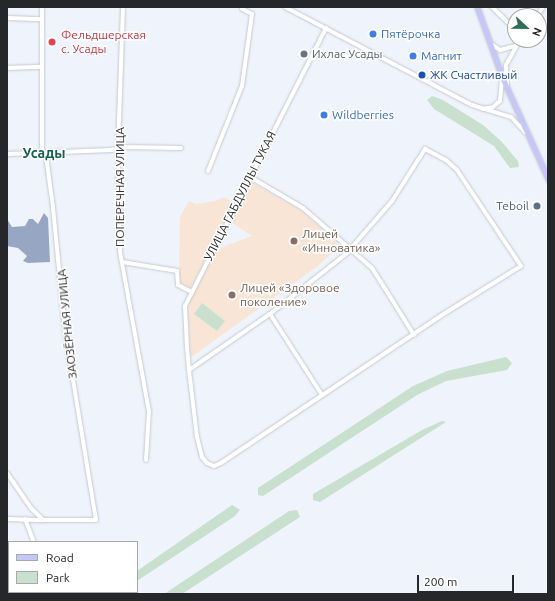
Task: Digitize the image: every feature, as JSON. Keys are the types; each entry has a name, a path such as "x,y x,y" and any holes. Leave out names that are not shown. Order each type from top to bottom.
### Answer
{"main road":[{"path":"477,7 486,38 507,90 525,132 548,179"}],"street":[{"name":"ЗАОЗЁРНАЯ УЛИЦА","path":"42,7 42,149 54,208 72,379 93,495 96,520 43,520"},
{"name":"ПОПЕРЕЧНАЯ УЛИЦА","path":"123,7 118,148 120,252 149,411 146,460"},
{"path":"208,172 242,86 252,14 242,9 243,7"},
{"path":"285,7 465,101 482,109 511,117 525,132"},
{"path":"492,7 507,21"},
{"path":"7,18 42,20"},
{"name":"УЛИЦА ГАБДУЛЛЫ ТУКАЯ","path":"322,395 214,466 207,463 199,448 189,370 185,306 190,291 326,28"},
{"path":"486,38 500,50 507,47"},
{"path":"507,90 506,65 515,48"},
{"path":"7,68 42,67"},
{"path":"482,109 493,107 500,101 502,77"},
{"path":"7,154 118,148 181,148"},
{"path":"189,370 270,314 324,273 351,249 392,201 425,149 446,160 457,170 520,266 322,395 270,314"},
{"path":"250,177 303,208 372,268 414,335"},
{"path":"122,262 177,271 178,285 190,291"},
{"path":"7,473 31,508 43,520"},
{"path":"7,519 43,520"},
{"path":"26,519 34,541"}],"shaded area":[{"path":"251,182 303,212 340,246 318,266 190,358 188,302 214,250 252,236 231,222"},
{"path":"224,197 235,203 190,289 179,283 180,217 189,201 196,204 216,201"}],"green space":[{"path":"432,96 443,100 483,125 501,141 518,161 519,167 510,168 494,146 434,109 427,100"},
{"path":"202,303 225,321 217,331 194,314"},
{"path":"506,357 512,363 507,370 446,381 417,395 263,496 258,495 258,488 413,386 447,371"},
{"path":"442,421 446,422 320,502 313,500 313,494 422,430"},
{"path":"232,505 240,510 235,516 138,580 138,570"},
{"path":"297,510 300,517 182,594 164,594 289,511"}],"water":[{"path":"44,213 48,218 50,262 28,263 23,261 27,256 18,248 7,246 7,219 12,227 25,226 29,219 33,219 38,224"}],"place":[{"name":"Пятёрочка","path":"373,34"},
{"name":"Фельдшерская с. Усады","path":"52,42"},
{"name":"Ихлас Усады","path":"304,54"},
{"name":"Магнит","path":"413,56"},
{"name":"ЖК Счастливый","path":"422,75"},
{"name":"Wildberries","path":"324,115"},
{"name":"Teboil","path":"537,206"},
{"name":"Лицей «Инноватика»","path":"294,241"},
{"name":"Лицей «Здоровое поколение»","path":"232,295"}],"district":[{"name":"Усады","path":"44,153"}]}
